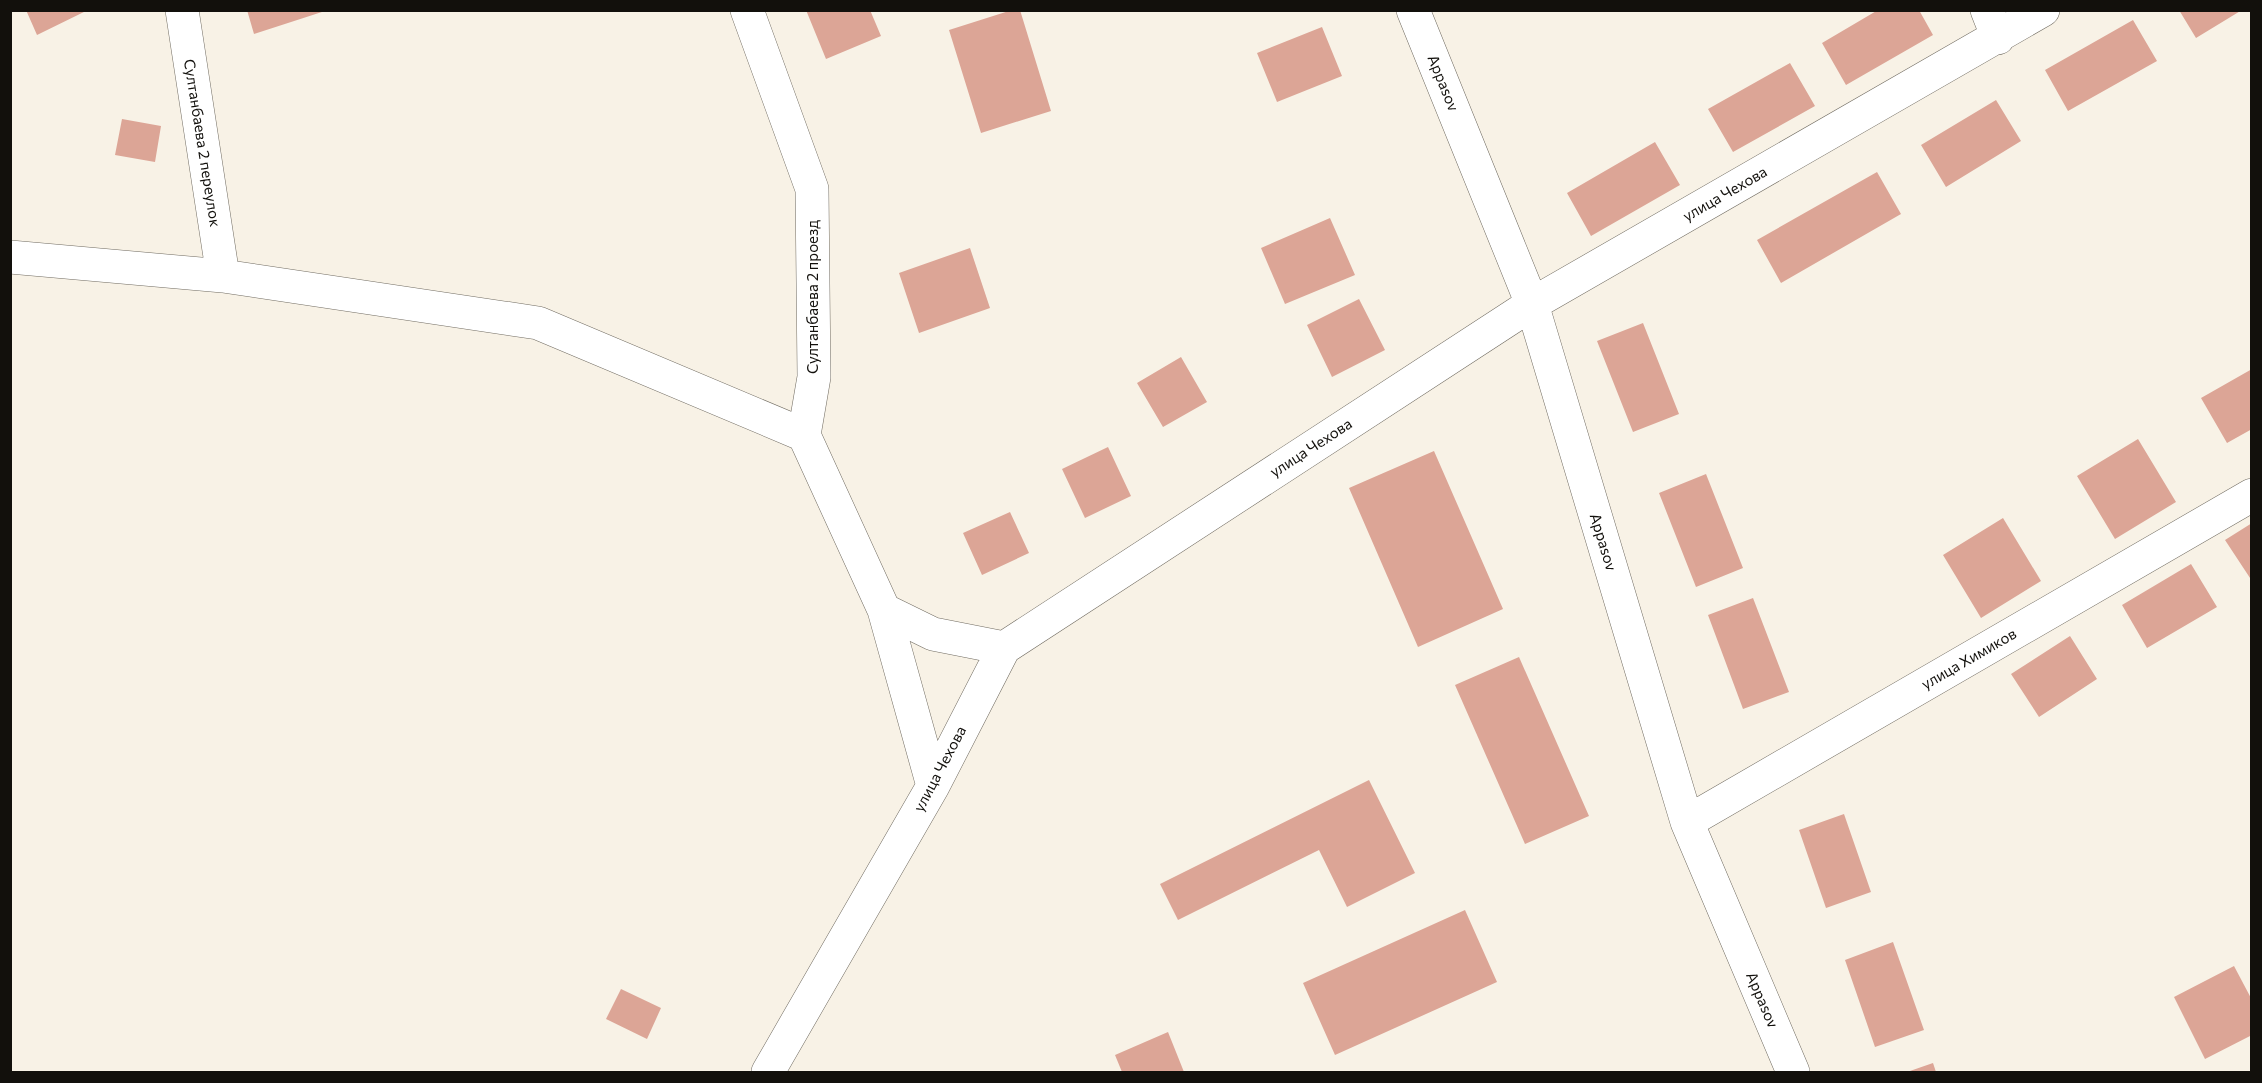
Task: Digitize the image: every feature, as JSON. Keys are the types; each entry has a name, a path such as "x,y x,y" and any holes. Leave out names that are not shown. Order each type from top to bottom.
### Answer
{"street":[{"name":"Султанбаева 2 переулок","path":"182,10 223,276"},
{"name":"Султанбаева 2 проезд","path":"747,10 812,189 814,377 804,435"},
{"name":"Appasov","path":"1413,10 1532,304 1687,822 1793,1072"},
{"name":"улица Чехова","path":"768,1072 933,786 1004,648 1532,304 1993,24 2043,10"},
{"path":"10,257 223,276 538,323 804,435 884,610 933,786"},
{"name":"улица Химиков","path":"1687,822 2252,495"},
{"path":"884,610 933,634 1004,648"}],"building":[{"path":"26,10 88,10 37,35"},
{"path":"247,10 325,10 325,11 254,34"},
{"path":"806,10 870,10 881,36 826,59"},
{"path":"1012,10 1020,10 1051,111 981,133 949,30"},
{"path":"1878,10 1919,10 1933,35 1846,85 1822,43"},
{"path":"2179,10 2242,10 2196,38"},
{"path":"2133,20 2157,61 2068,111 2045,70"},
{"path":"1322,27 1342,76 1277,102 1257,53"},
{"path":"1790,63 1815,106 1733,152 1708,109"},
{"path":"1996,100 2021,141 1946,187 1921,145"},
{"path":"122,119 161,126 155,162 115,155"},
{"path":"1655,142 1680,185 1591,236 1567,193"},
{"path":"1877,172 1901,214 1781,283 1757,240"},
{"path":"1330,218 1355,275 1285,304 1261,248"},
{"path":"970,248 990,308 919,333 899,273"},
{"path":"1359,299 1385,350 1332,377 1307,325"},
{"path":"1643,323 1679,414 1633,432 1597,341"},
{"path":"1181,357 1207,402 1163,427 1137,383"},
{"path":"2252,369 2252,429 2227,443 2201,398"},
{"path":"2138,439 2176,502 2115,539 2077,476"},
{"path":"1108,447 1131,496 1085,518 1062,469"},
{"path":"1434,451 1503,609 1418,647 1349,488"},
{"path":"1706,474 1743,568 1696,587 1659,493"},
{"path":"1010,512 1029,553 982,575 963,533"},
{"path":"2003,518 2041,581 1981,618 1943,555"},
{"path":"2252,523 2252,581 2225,540"},
{"path":"2191,564 2217,607 2147,648 2122,605"},
{"path":"1753,598 1789,692 1743,709 1708,615"},
{"path":"2070,636 2097,679 2039,717 2011,674"},
{"path":"1519,657 1589,816 1525,844 1455,685"},
{"path":"1369,780 1415,873 1347,907 1319,850 1178,920 1160,884"},
{"path":"1844,814 1871,892 1826,908 1799,830"},
{"path":"1465,910 1497,982 1335,1055 1303,983"},
{"path":"1893,942 1924,1030 1875,1047 1845,960"},
{"path":"2234,966 2252,1000 2252,1035 2205,1059 2174,997"},
{"path":"621,989 661,1008 647,1039 606,1019"},
{"path":"1168,1032 1184,1072 1122,1072 1115,1055"},
{"path":"1933,1063 1936,1072 1907,1072"}]}
